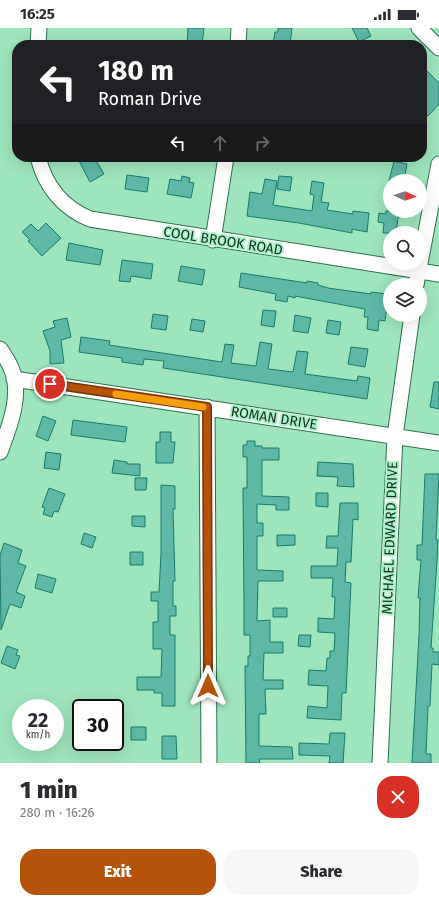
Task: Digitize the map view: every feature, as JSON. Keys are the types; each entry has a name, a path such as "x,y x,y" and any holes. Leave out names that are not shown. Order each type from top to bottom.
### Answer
{"street":[{"path":"38,40 39,28"},
{"path":"238,40 239,28"},
{"path":"419,28 439,48"},
{"name":"COOL BROOK ROAD","path":"40,162 44,176 54,192 66,205 80,215 98,221 213,240 383,265"},
{"path":"213,240 225,162"},
{"path":"427,228 439,164"},
{"name":"COOL BROOK ROAD","path":"419,270 439,274"},
{"name":"MICHAEL EDWARD DRIVE","path":"380,763 395,436 411,322"},
{"path":"0,349 12,369 16,398 14,410 0,452"},
{"name":"ROMAN DRIVE","path":"14,379 439,443"},
{"path":"207,407 209,763"}],"building":[{"path":"188,28 204,28 203,40 187,40"},
{"path":"278,28 292,28 291,40 274,40 275,32 278,32"},
{"path":"352,28 367,28 371,36 363,40 358,40"},
{"path":"427,71 439,83 439,104 428,116"},
{"path":"80,162 97,162 104,174 90,182"},
{"path":"394,162 407,164 405,174 391,174"},
{"path":"127,175 149,178 147,192 125,189"},
{"path":"182,176 190,178 189,182 194,183 191,198 167,194 170,179 181,181"},
{"path":"279,176 292,177 290,191 277,189"},
{"path":"265,179 277,181 273,205 312,211 314,195 310,194 312,181 324,183 321,202 329,203 327,210 353,214 353,211 369,213 367,232 352,229 352,233 299,223 247,216 250,192 262,194"},
{"path":"379,213 383,214 383,218 398,218 397,226 384,226 384,223 378,222"},
{"path":"46,223 61,238 42,256 22,232 31,224 38,231"},
{"path":"69,243 103,250 100,265 66,260"},
{"path":"122,260 153,264 151,279 131,276 130,282 119,281"},
{"path":"181,266 205,270 202,285 178,281"},
{"path":"241,273 307,283 307,281 318,283 318,285 328,288 371,294 371,292 383,294 383,321 379,320 378,331 367,329 368,317 364,317 365,309 295,296 295,298 288,296 287,302 275,300 276,294 239,287"},
{"path":"263,310 276,311 274,327 261,325"},
{"path":"153,314 168,316 166,330 151,328"},
{"path":"295,315 311,318 308,333 293,331"},
{"path":"67,318 71,337 61,340 64,363 50,364 50,351 43,331 55,327 53,321"},
{"path":"192,319 205,321 203,332 190,330"},
{"path":"328,320 341,322 339,335 326,333"},
{"path":"81,337 110,341 109,345 222,362 225,344 234,345 231,363 256,366 260,342 272,344 268,369 293,372 297,351 308,352 305,374 357,381 358,376 370,378 367,399 163,368 164,361 144,359 143,365 122,362 122,358 79,352"},
{"path":"351,347 368,349 365,367 348,364"},
{"path":"434,382 439,382 439,409 430,407"},
{"path":"43,416 56,421 48,441 36,436"},
{"path":"73,420 127,427 125,442 71,435"},
{"path":"160,432 171,432 171,442 175,442 173,463 156,463 156,442 160,442"},
{"path":"247,441 255,441 255,446 262,446 262,448 279,448 279,460 262,460 262,496 289,497 289,510 276,510 276,505 257,504 257,523 263,523 263,536 257,536 257,570 283,571 283,581 258,581 257,621 270,620 270,642 283,642 283,653 264,653 263,680 283,680 283,689 265,689 266,714 259,714 259,746 292,747 293,759 259,759 260,763 246,763 245,666 248,666 248,656 250,656 250,635 244,635 243,488 247,488 247,457 243,457 243,445 247,445"},
{"path":"46,452 61,454 59,470 44,468"},
{"path":"114,460 127,462 127,464 140,464 140,476 112,473"},
{"path":"318,462 353,464 354,487 337,486 338,477 317,476"},
{"path":"425,474 439,474 436,540 438,540 431,648 433,648 433,652 439,652 439,665 432,664 430,706 428,706 426,754 431,754 431,763 412,763 419,635 420,598 418,598 421,560 417,560 417,545 422,545"},
{"path":"135,478 147,478 146,490 135,490"},
{"path":"161,485 175,486 175,509 173,509 175,581 173,581 173,606 176,606 176,616 170,616 170,635 175,635 175,706 162,706 162,693 154,693 154,690 137,690 137,677 161,677 162,649 153,649 153,622 158,622 158,601 151,601 151,592 159,592 161,554"},
{"path":"49,488 65,494 58,512 54,511 52,517 43,514 45,508 42,507"},
{"path":"316,493 328,493 328,507 316,506"},
{"path":"340,503 358,503 358,520 353,519 351,562 346,562 345,582 351,583 346,693 342,693 341,720 307,718 308,706 327,708 328,686 308,685 309,670 326,671 327,658 330,658 330,651 334,651 335,633 318,632 318,618 334,619 335,597 332,597 333,578 311,578 311,566 337,566 338,548 326,548 327,536 338,536"},
{"path":"132,516 145,516 145,527 132,526"},
{"path":"84,533 96,537 92,548 81,544"},
{"path":"277,535 295,535 295,545 277,546"},
{"path":"4,543 22,550 18,563 26,566 16,592 25,596 21,608 10,604 1,630 0,555"},
{"path":"130,552 143,552 143,565 130,565"},
{"path":"38,574 56,579 52,593 35,588"},
{"path":"273,608 287,608 287,617 273,617"},
{"path":"299,635 311,635 310,647 298,646"},
{"path":"7,646 18,650 16,655 20,656 15,669 1,663"},
{"path":"131,727 146,727 146,740 131,740"},
{"path":"330,733 345,733 343,763 329,763 330,756 299,755 299,743 329,744"},
{"path":"162,736 176,736 177,759 162,759"}],"slow traffic":[{"path":"116,394 203,407"}],"route":[{"path":"50,384 207,407 208,686"}]}
